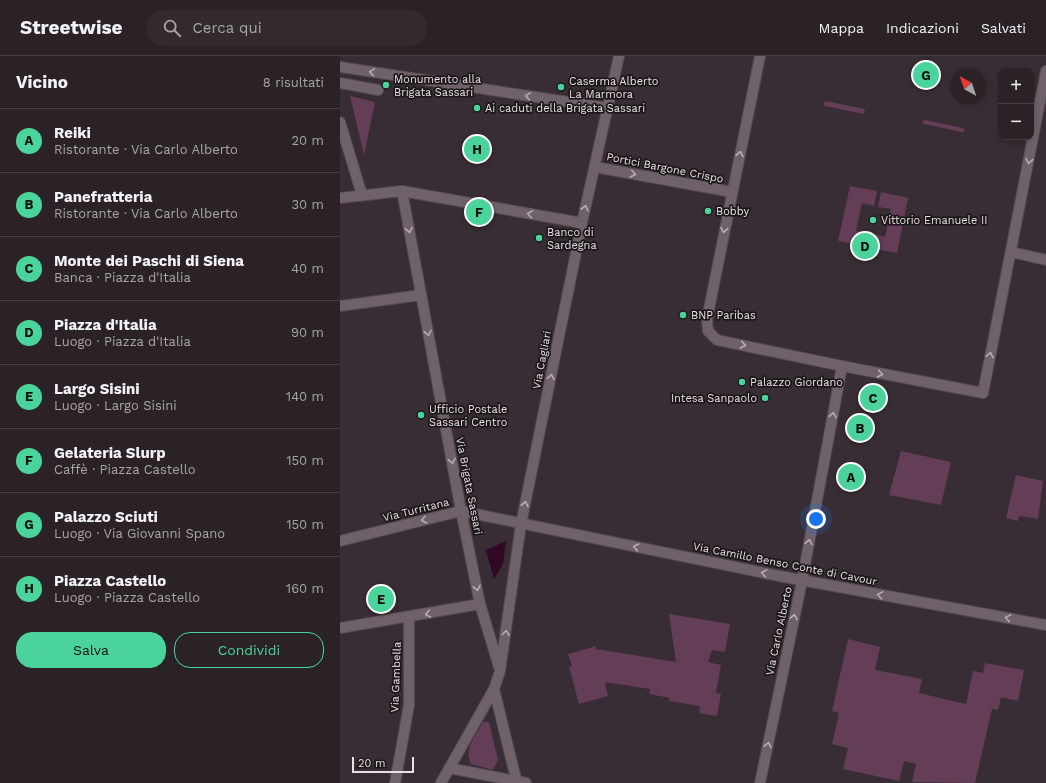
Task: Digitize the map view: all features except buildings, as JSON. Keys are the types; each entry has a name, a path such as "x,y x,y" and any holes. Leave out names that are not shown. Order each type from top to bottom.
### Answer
{"street":[{"name":"Via Cagliari","path":"500,671 521,524 582,223 619,56"},
{"path":"760,56 707,319 708,331 717,340 982,393 1046,71"},
{"path":"340,67 608,108"},
{"path":"340,83 378,90"},
{"path":"340,122 362,195"},
{"name":"Portici Bargone Crispo","path":"594,167 732,192"},
{"path":"356,177 366,172"},
{"path":"340,198 402,191 582,223"},
{"name":"Via Brigata Sassari","path":"402,191 461,511 480,604 500,671"},
{"path":"1011,252 1046,260"},
{"path":"340,306 421,295"},
{"name":"Via Carlo Alberto","path":"760,783 802,581 842,366"},
{"name":"Via Turritana","path":"340,541 461,511 521,524"},
{"name":"Via Camillo Benso Conte di Cavour","path":"521,524 802,581 1046,625"},
{"path":"340,628 409,618 480,604"},
{"name":"Via Gambella","path":"395,783 409,705 409,618"},
{"path":"441,783 494,689 500,671"},
{"path":"449,768 520,782 494,689"}],"shaded area":[{"path":"350,96 375,102 364,155"},
{"path":"826,101 864,109 865,112 863,114 825,106 823,103"},
{"path":"925,120 963,128 965,131 962,132 924,124 922,121"},
{"path":"850,186 877,191 874,206 862,203 856,231 868,233 865,246 838,241"},
{"path":"881,192 908,198 897,253 870,248 873,234 885,237 891,209 878,207"},
{"path":"901,451 951,462 941,505 889,495"},
{"path":"1016,475 1043,481 1038,519 1019,516 1018,521 1006,518"},
{"path":"506,541 503,564 494,579 486,550"},
{"path":"669,614 730,624 725,652 712,650 708,662 721,665 716,693 721,694 717,716 699,713 700,706 669,701 670,698 649,694 650,689 605,682 608,696 579,704 569,667 572,666 568,654 596,646 596,649 676,662"},
{"path":"848,639 880,647 875,670 922,679 919,693 966,704 973,671 983,673 985,663 1024,670 1018,701 1001,697 998,710 992,709 975,783 912,782 916,764 904,761 899,781 843,769 848,748 832,744 839,713 832,711"},
{"path":"483,722 489,722 498,760 493,770 471,764 469,758 469,748"}],"place":[{"name":"Palazzo Sciuti","path":"926,75"},
{"name":"Monumento alla Brigata Sassari","path":"386,85"},
{"name":"Caserma Alberto La Marmora","path":"561,87"},
{"name":"Ai caduti della Brigata Sassari","path":"477,108"},
{"name":"Piazza Castello","path":"477,149"},
{"name":"Bobby","path":"708,211"},
{"name":"Gelateria Slurp","path":"479,212"},
{"name":"Vittorio Emanuele II","path":"873,220"},
{"name":"Banco di Sardegna","path":"539,238"},
{"name":"Piazza d'Italia","path":"865,246"},
{"name":"BNP Paribas","path":"683,315"},
{"name":"Palazzo Giordano","path":"742,382"},
{"name":"Intesa Sanpaolo","path":"765,398"},
{"name":"Monte dei Paschi di Siena","path":"873,398"},
{"name":"Ufficio Postale Sassari Centro","path":"421,415"},
{"name":"Panefratteria","path":"860,428"},
{"name":"Reiki","path":"851,477"},
{"name":"Largo Sisini","path":"381,599"}]}
